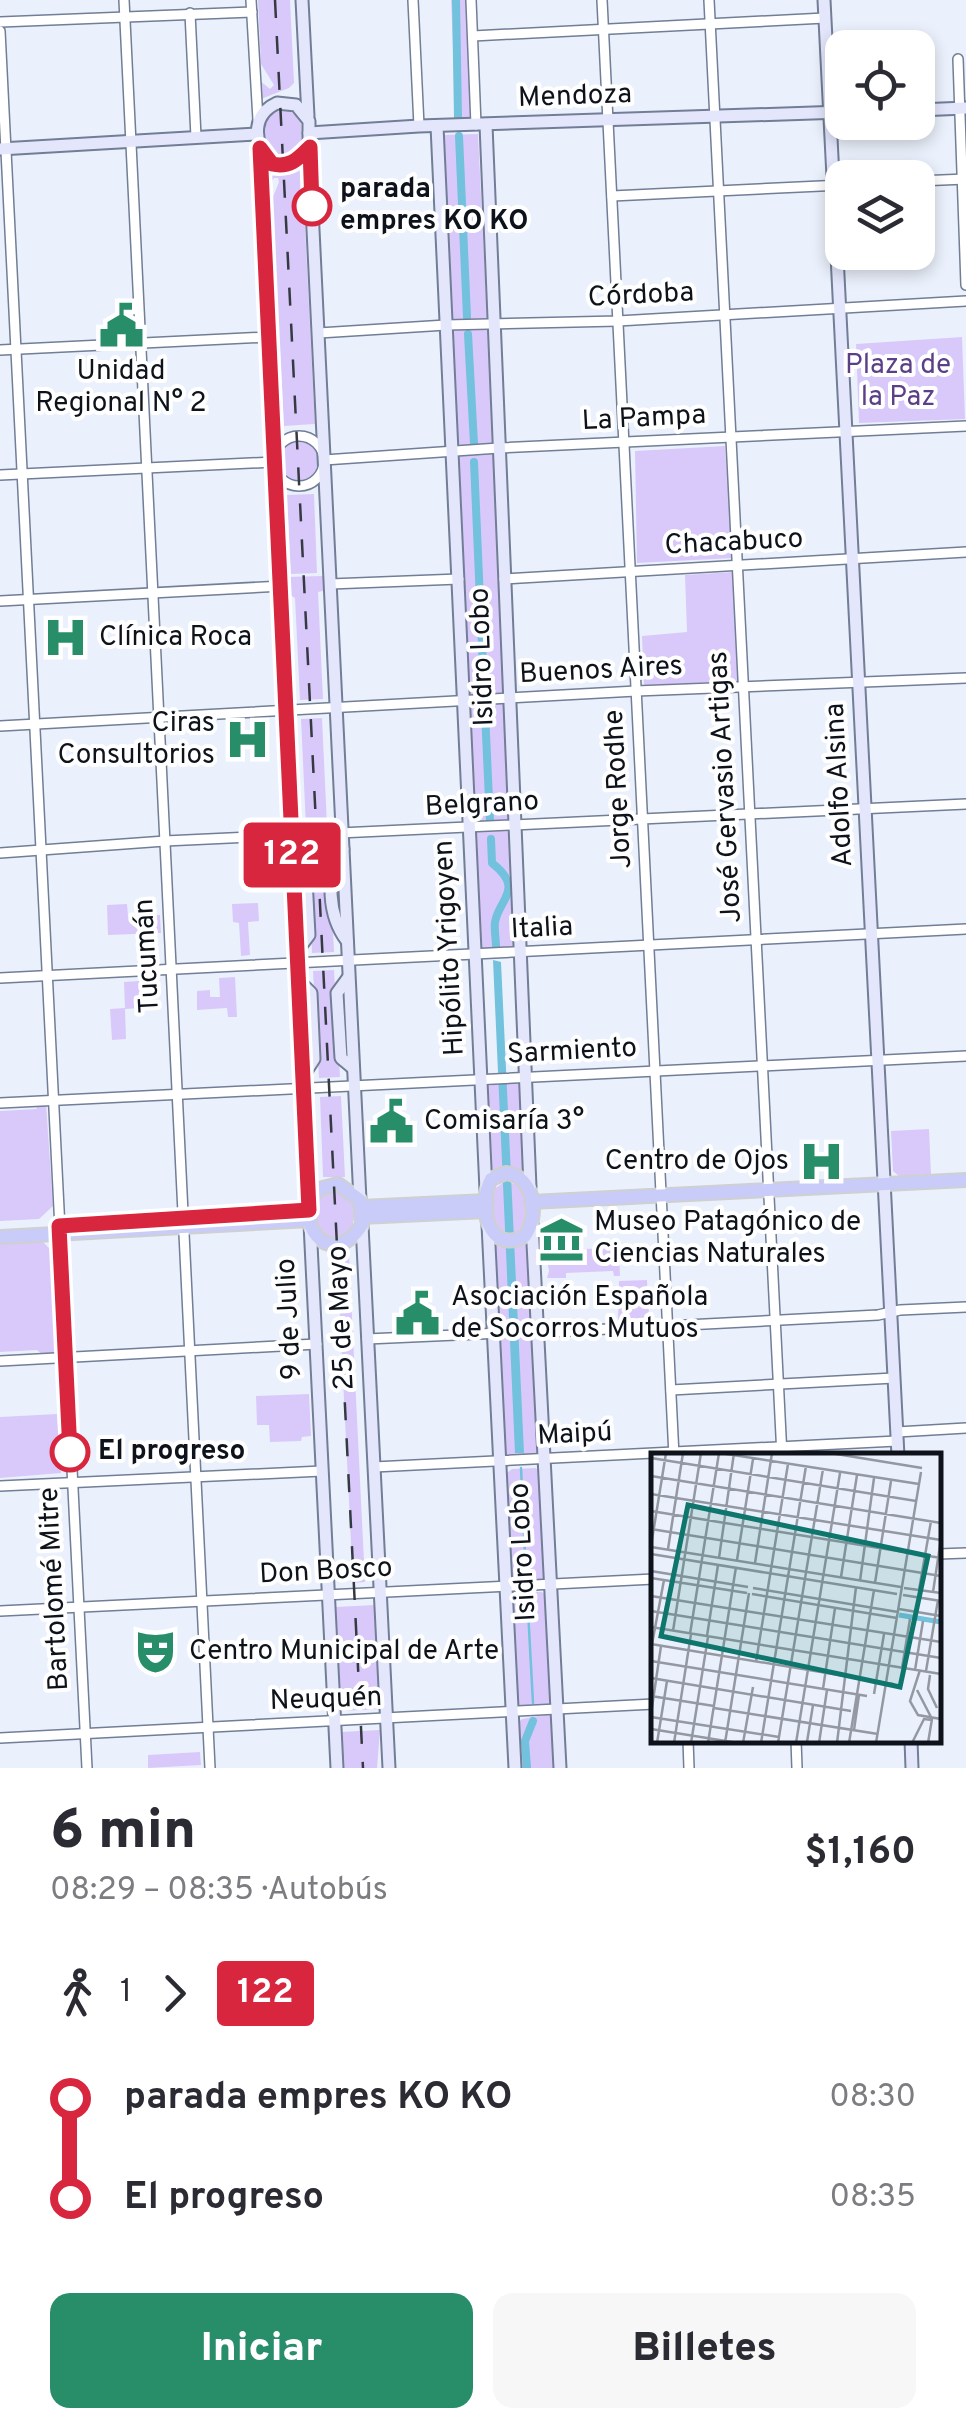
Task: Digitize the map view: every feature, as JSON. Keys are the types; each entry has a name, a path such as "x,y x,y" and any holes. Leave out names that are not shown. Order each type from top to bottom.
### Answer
{"main road":[{"path":"302,0 342,834 342,849 332,866 334,924 346,941 348,961"},
{"name":"Adolfo Alsina","path":"824,0 826,30"},
{"path":"297,957 282,586 257,134 258,120 270,106 297,92 306,77"},
{"path":"280,102 300,108 309,126"},
{"path":"935,109 963,108"},
{"name":"Mendoza","path":"309,126 481,125 825,113"},
{"name":"Isidro Lobo","path":"481,125 494,325 530,1187"},
{"name":"Hipólito Yrigoyen","path":"437,126 515,1768"},
{"path":"3,149 257,134"},
{"path":"260,148 272,164 283,166 296,161 310,147"},
{"name":"Adolfo Alsina","path":"839,270 898,1453"},
{"name":"9 de Julio","path":"297,957 298,980 311,993 314,1059 303,1082 337,1768"},
{"name":"25 de Mayo","path":"348,961 348,978 337,994 341,1058 353,1068 389,1768"},
{"path":"506,1174 520,1176 530,1187 531,1206 532,1224 525,1236 508,1242 493,1236 487,1207 492,1179 506,1174"},
{"path":"334,1184 347,1188 361,1212 350,1240 336,1246 321,1241 309,1214 319,1189 334,1184"},
{"path":"531,1206 966,1184"},
{"path":"361,1212 487,1207"},
{"path":"0,1237 309,1214"},
{"name":"Isidro Lobo","path":"532,1224 560,1768"},
{"path":"0,1228 59,1230"},
{"path":"911,1743 912,1768"}],"street":[{"name":"Tucumán","path":"124,0 210,1768"},
{"path":"252,0 258,120"},
{"path":"413,0 420,126"},
{"path":"471,0 481,125"},
{"name":"Jorge Rodhe","path":"602,0 674,1453"},
{"name":"José Gervasio Artigas","path":"709,0 782,1451"},
{"path":"0,22 252,12"},
{"path":"190,13 196,137"},
{"path":"473,36 825,18"},
{"name":"Bartolomé Mitre","path":"0,31 87,1768"},
{"path":"958,60 963,108 966,285"},
{"path":"935,180 965,179"},
{"path":"612,196 825,186"},
{"name":"Córdoba","path":"318,333 966,301"},
{"path":"0,350 268,337"},
{"name":"La Pampa","path":"324,460 966,426"},
{"path":"297,436 316,442 324,460 319,476 300,486 284,482 274,462 278,446 297,436"},
{"path":"0,475 274,462"},
{"name":"Chacabuco","path":"504,579 966,552"},
{"path":"330,584 459,580"},
{"path":"0,601 282,586"},
{"name":"Buenos Aires","path":"0,726 636,691 966,678"},
{"name":"Belgrano","path":"0,853 164,841 966,804"},
{"name":"Italia","path":"0,978 297,957 348,961 966,929"},
{"name":"Sarmiento","path":"0,1103 177,1094 303,1082 354,1085 966,1056"},
{"path":"368,1340 493,1334 516,1329 538,1332 775,1321 966,1307"},
{"path":"0,1362 317,1344"},
{"path":"670,1390 894,1378"},
{"name":"Maipú","path":"710,1453 782,1451 966,1428"},
{"name":"Maipú","path":"374,1468 651,1455"},
{"path":"0,1486 322,1470"},
{"path":"941,1554 966,1553"},
{"name":"Don Bosco","path":"0,1611 651,1578"},
{"name":"Neuquén","path":"0,1738 651,1704"},
{"path":"688,1743 689,1768"},
{"path":"796,1743 798,1768"}],"green space":[{"path":"258,0 290,0 294,83 261,99 259,80 270,89 274,85 261,64"},
{"path":"451,0 467,0 473,119 456,120"},
{"path":"287,109 300,119 301,141 296,154 287,159 268,150 262,139 262,126 271,112"},
{"path":"478,134 518,953 479,952 441,135"},
{"path":"265,168 281,174 302,169 315,424 284,426 280,350 273,346 267,212 279,182 274,178 266,190"},
{"name":"Plaza de la Paz","path":"962,337 965,419 859,423 856,344"},
{"path":"298,441 312,447 318,461 312,475 298,481 284,475 278,461 284,447"},
{"path":"725,446 733,558 637,563 635,451"},
{"path":"314,494 317,573 291,574 287,495"},
{"path":"734,572 739,681 644,685 642,636 687,632 685,575"},
{"path":"323,576 323,591 318,592 323,699 300,700 295,598 287,593 286,577"},
{"path":"322,718 327,826 306,827 301,719"},
{"path":"329,846 334,952 312,953 308,847"},
{"path":"258,903 259,921 248,922 250,955 241,956 239,923 233,922 232,904"},
{"path":"127,904 128,916 160,915 161,933 108,935 107,905"},
{"path":"334,970 340,1077 319,1078 313,971"},
{"path":"235,977 237,1017 228,1017 227,1008 197,1010 197,991 210,990 210,997 220,997 219,978"},
{"path":"139,981 141,1008 125,1009 126,1039 112,1040 110,1009 125,1008 124,982"},
{"path":"519,1082 523,1085 526,1177 490,1177 485,1086"},
{"path":"341,1096 345,1177 323,1177 320,1097"},
{"path":"46,1103 53,1206 39,1219 0,1221 0,1111 37,1109 35,1105"},
{"path":"929,1129 931,1174 899,1176 893,1171 891,1131"},
{"path":"504,1182 519,1185 527,1212 524,1229 507,1235 495,1231 490,1201 493,1190"},
{"path":"337,1189 353,1202 353,1231 332,1242 315,1229 314,1205 319,1195"},
{"path":"41,1240 55,1254 60,1348 54,1354 43,1355 37,1350 0,1352 0,1241"},
{"path":"526,1242 538,1453 505,1458 494,1244"},
{"path":"619,1248 620,1276 614,1276 613,1271 547,1278 545,1250"},
{"path":"349,1255 365,1582 353,1583 337,1257"},
{"path":"647,1280 649,1317 618,1320 619,1281"},
{"path":"309,1394 311,1436 302,1437 301,1441 270,1442 269,1425 257,1425 256,1396"},
{"path":"57,1414 61,1473 0,1478 0,1417"},
{"path":"536,1468 541,1474 546,1579 511,1583 507,1473 512,1469"},
{"path":"518,1592 542,1592 547,1597 551,1703 548,1704 515,1703 513,1597"},
{"path":"374,1605 379,1709 341,1711 336,1607"},
{"path":"549,1714 554,1720 556,1768 520,1768 518,1723"},
{"path":"380,1730 377,1768 343,1768 341,1732"},
{"path":"200,1752 201,1765 148,1768 148,1755"}],"water":[{"path":"493,960 501,962 524,1453 515,1453"}],"waterway":[{"path":"456,0 458,118"},
{"path":"459,136 467,317"},
{"path":"468,334 474,444"},
{"path":"474,462 484,692"},
{"path":"485,712 490,822"},
{"path":"491,839 492,863 509,887 495,922 496,947"},
{"path":"521,1468 526,1577"},
{"path":"527,1592 533,1703"},
{"path":"527,1768 525,1741 533,1721"}],"railway":[{"path":"275,0 363,1768"}],"bus line":[{"name":"122","path":"70,1452 59,1226 309,1210 260,148 272,164 283,166 296,161 310,147 312,206"}],"place":[{"name":"parada empres KO KO","path":"312,206"},
{"name":"Unidad Regional N° 2","path":"121,326"},
{"name":"Clínica Roca","path":"66,638"},
{"name":"Ciras Consultorios","path":"248,740"},
{"name":"Comisaría 3°","path":"391,1122"},
{"name":"Centro de Ojos","path":"822,1162"},
{"name":"Museo Patagónico de Ciencias Naturales","path":"561,1239"},
{"name":"Asociación Española de Socorros Mutuos","path":"418,1314"},
{"name":"El progreso","path":"70,1452"},
{"name":"Centro Municipal de Arte","path":"156,1652"}]}
